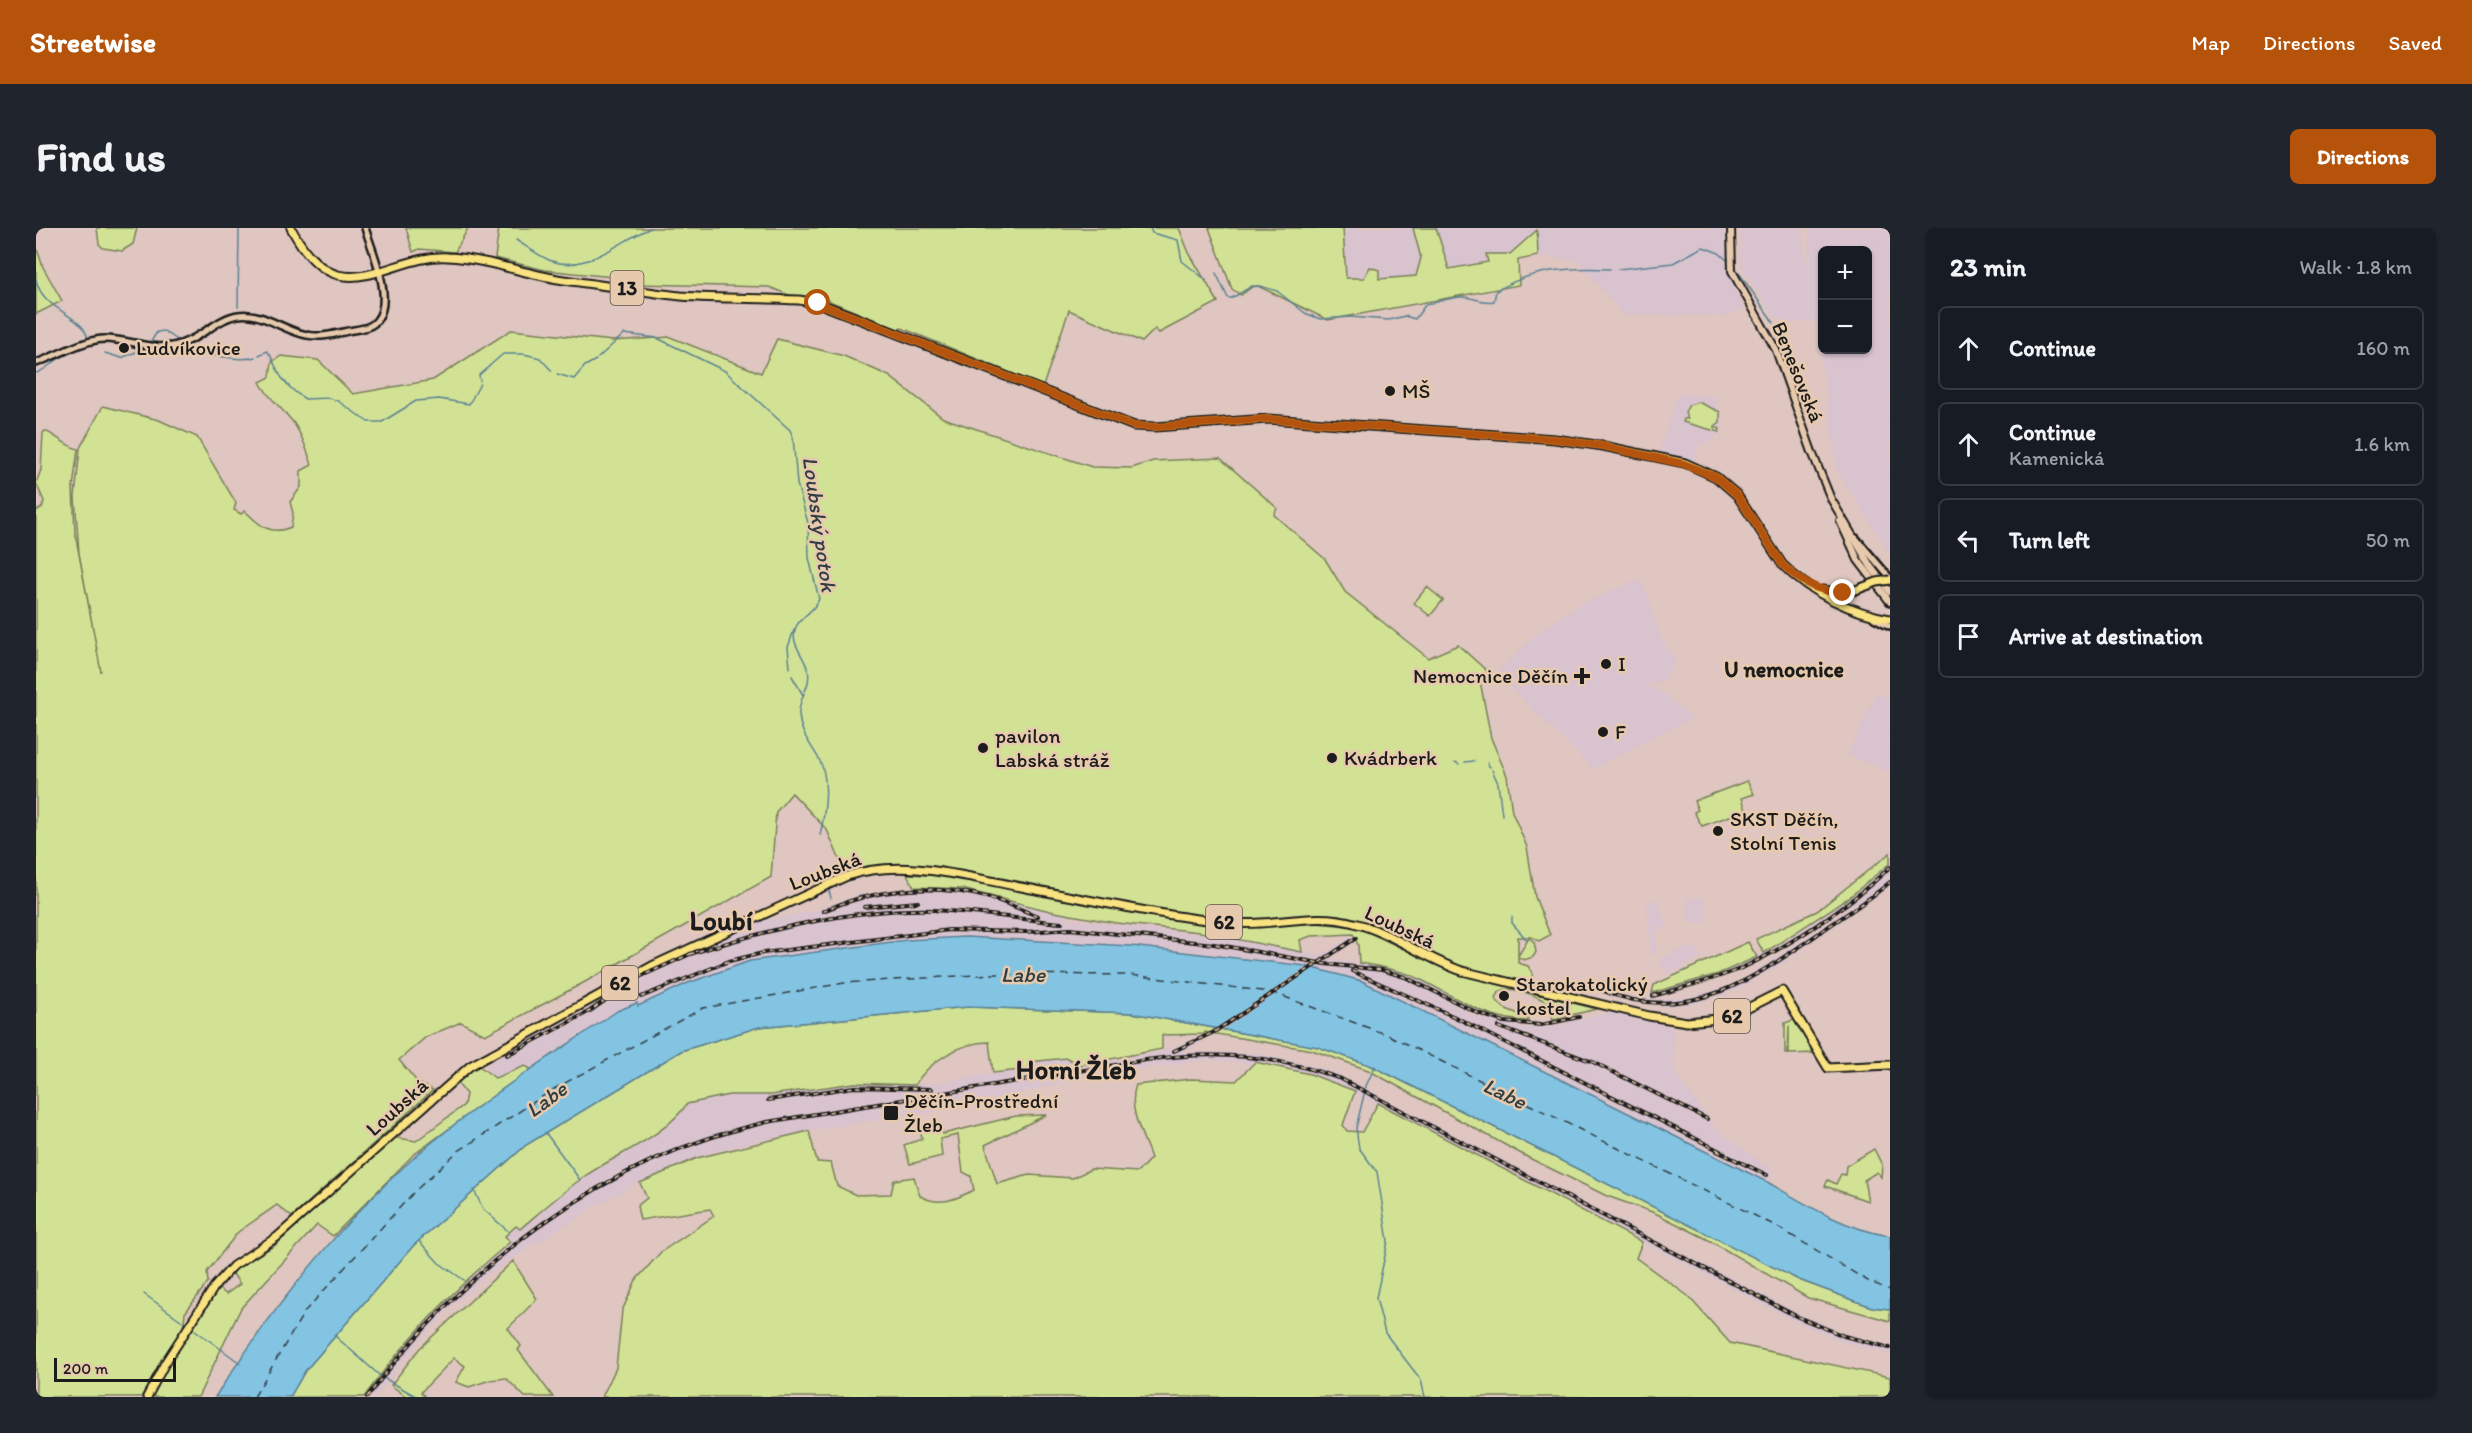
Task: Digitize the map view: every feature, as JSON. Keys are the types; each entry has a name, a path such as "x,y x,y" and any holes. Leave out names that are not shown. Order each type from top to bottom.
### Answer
{"main road":[{"name":"13","path":"291,228 313,259 332,273 353,276 380,271 417,258 449,256 548,277 673,295 799,300 828,306 1017,382 1139,427 1256,419 1322,422 1572,440 1684,464 1716,477 1731,489 1782,564 1812,587 1873,617 1890,619"},
{"name":"Benešovská","path":"1731,228 1732,271 1776,350 1831,499 1870,567 1890,592"},
{"path":"1831,499 1858,560 1890,602"},
{"name":"13","path":"1812,587 1835,592 1853,591 1890,579"},
{"name":"Loubská","path":"147,1397 165,1363 215,1286 233,1266 277,1236 470,1066 652,966 853,874 892,869 948,873 1166,914 1235,924 1316,917 1334,919 1383,933 1433,960 1462,971 1677,1021 1728,1018 1782,991 1828,1068 1890,1065"}],"street":[{"path":"36,363 88,342 111,339 171,347 197,339 227,318 238,315 258,317 306,335 317,336 368,327 376,322 380,315 380,271 365,228"},
{"name":"Benešovská","path":"1848,528 1890,579"},
{"path":"1873,617 1890,626"}],"shaded area":[{"path":"1343,228 1413,228 1421,258 1416,276 1346,278"},
{"path":"1436,228 1723,228 1730,278 1744,308 1728,316 1623,315 1578,261 1538,256 1537,231 1510,254 1486,254 1488,262 1448,270"},
{"path":"1740,228 1801,228 1807,270 1810,228 1890,228 1890,553 1837,471 1821,354 1872,354 1872,246 1818,246 1818,334 1816,320 1788,324 1773,315 1740,265"},
{"path":"1678,394 1714,396 1724,421 1721,431 1706,444 1700,443 1694,461 1659,452"},
{"name":"Nemocnice Děčín","path":"1638,580 1648,595 1658,632 1676,662 1663,680 1647,686 1662,692 1692,718 1607,761 1594,770 1496,673 1535,635 1580,604"},
{"path":"1877,693 1890,698 1890,772 1848,755"},
{"path":"1890,863 1888,888 1780,965 1735,991 1691,1004 1663,1006 1618,999 1581,985 1584,979 1620,994 1653,999 1652,993 1699,980 1772,949 1847,899","holes":["1856,899 1838,916 1737,983 1690,997 1654,999 1748,967 1775,953"]},
{"path":"914,887 962,889 1066,914 1067,919 1240,939 1320,955 1354,935 1357,940 1331,958 1392,969 1412,976 1472,1007 1469,1015 1528,1028 1554,1026 1610,1012 1673,1027 1674,1072 1716,1129 1773,1171 1769,1183 1362,981 1306,966 1131,946 994,937 688,983 638,1006 637,1004 617,1011 501,1090 485,1072 490,1061 504,1055 507,1050 569,1020 640,976 761,921 814,911 860,894"},
{"path":"1687,898 1705,898 1706,922 1688,923"},
{"path":"1659,900 1660,911 1668,924 1656,933 1657,954 1651,955 1647,901"},
{"path":"1687,947 1688,950 1696,947 1701,958 1666,974 1659,960"},
{"path":"1194,1040 1208,1041 1179,1052 1256,1053 1312,1065 1342,1076 1800,1314 1845,1333 1890,1345 1890,1354 1842,1342 1796,1322 1339,1084 1270,1065 1206,1060 1099,1075 940,1111 809,1131 735,1146 697,1158 635,1184 594,1207 490,1273 451,1307 375,1397 363,1397 415,1333 467,1278 509,1242 505,1236 517,1226 520,1228 583,1178 638,1145 682,1112 687,1104 729,1095 771,1095 854,1083 915,1085 1028,1069 1028,1062 1067,1058 1076,1067 1157,1052"}],"green space":[{"path":"97,228 137,228 133,244 122,251 103,248 99,244"},
{"path":"406,228 468,228 455,252 419,249 413,252"},
{"path":"499,228 1179,228 1189,253 1218,302 1159,333 1155,329 1142,342 1069,310 1043,386 827,300 789,295 769,287 639,284 613,277 545,270 495,258"},
{"path":"1209,228 1343,228 1346,278 1364,278 1370,267 1379,270 1379,279 1416,276 1421,258 1413,228 1436,228 1449,269 1488,262 1486,254 1510,254 1537,230 1538,256 1518,260 1519,285 1328,320 1258,286 1252,287 1241,295 1232,289"},
{"path":"36,246 43,267 62,301 36,314"},
{"path":"511,330 613,341 670,337 761,373 777,339 844,356 889,376 943,418 1092,467 1132,468 1153,461 1220,458 1277,508 1274,515 1325,559 1345,592 1428,658 1458,645 1488,672 1480,681 1491,738 1507,776 1512,812 1527,847 1535,897 1550,935 1539,941 1532,937 1518,937 1518,956 1529,938 1534,942 1536,952 1533,957 1524,960 1518,957 1518,963 1528,966 1533,974 1528,984 1462,967 1380,928 1343,916 1311,915 1232,921 1184,915 990,876 942,870 893,868 845,872 827,830 792,793 776,812 771,877 585,982 485,1035 461,1022 426,1037 399,1060 418,1083 433,1090 292,1217 277,1205 238,1232 207,1272 208,1282 185,1313 183,1328 141,1397 36,1397 36,511 42,508 44,501 36,483 41,470 43,433 45,431 78,449 73,487 75,533 101,672 79,553 75,497 80,448 103,406 159,420 197,437 236,503 234,510 241,514 245,511 266,528 284,530 291,527 293,513 290,502 301,487 301,471 312,465 296,427 260,382 270,377 272,362 281,356 318,360 353,394 433,380"},
{"path":"1698,402 1720,412 1720,422 1714,427 1720,429 1719,432 1683,422 1684,419 1688,419 1685,412 1689,405"},
{"path":"1427,587 1443,600 1430,616 1414,603"},
{"path":"1747,781 1754,794 1742,798 1746,810 1702,826 1694,812 1698,810 1694,801"},
{"path":"1890,853 1890,863 1847,899 1764,953 1756,939 1817,911"},
{"path":"907,874 948,876 1162,917 1232,927 1316,923 1357,927 1457,974 1597,1009 1553,1019 1548,1002 1518,990 1500,991 1495,999 1504,1008 1528,1018 1528,1021 1512,1020 1469,1005 1407,974 1359,963 1358,945 1353,934 1311,936 1300,940 1302,952 1200,932 1116,923 1054,912 962,889 914,887"},
{"path":"1748,942 1757,957 1718,974 1652,993 1654,985"},
{"path":"968,1007 1132,1013 1319,1047 1372,1066 1799,1280 1872,1307 1890,1309 1890,1321 1808,1298 1705,1238 1655,1213 1607,1196 1529,1158 1368,1070 1312,1050 1205,1032 1204,1034 1162,1035 1162,1049 1080,1065 1067,1058 1029,1062 1029,1069 993,1073 989,1042 967,1045 946,1055 928,1069 915,1085 854,1083 771,1095 729,1095 687,1104 665,1127 651,1137 581,1179 520,1229 516,1226 505,1236 510,1242 432,1315 364,1397 290,1397 305,1371 414,1245 526,1145 681,1051 759,1027"},
{"path":"1794,1020 1815,1053 1789,1054 1789,1026 1788,1054 1785,1054 1785,1023"},
{"path":"1255,1062 1310,1074 1355,1091 1343,1125 1347,1131 1362,1132 1378,1103 1642,1242 1636,1258 1688,1296 1730,1343 1890,1377 1890,1397 602,1397 616,1368 622,1311 636,1280 661,1252 714,1216 710,1209 640,1220 637,1206 647,1198 640,1183 697,1158 809,1131 817,1162 831,1163 837,1186 856,1195 891,1194 894,1180 914,1177 920,1196 934,1201 948,1200 974,1190 971,1176 963,1172 958,1135 940,1139 942,1156 910,1164 904,1145 922,1139 920,1129 941,1126 943,1134 1016,1116 1046,1115 985,1145 997,1184 1029,1175 1073,1178 1091,1169 1138,1172 1151,1158 1135,1113 1133,1103 1136,1085 1191,1079 1236,1081"},
{"path":"478,1065 495,1078 525,1066 531,1069 413,1155 333,1236 317,1225 241,1308 198,1397 149,1397 216,1287 226,1294 240,1284 231,1271 276,1245 391,1137 416,1141 464,1105 466,1094 455,1080"},
{"path":"1874,1149 1882,1165 1881,1177 1877,1172 1864,1180 1868,1201 1825,1186 1828,1180 1836,1184 1841,1174 1845,1175 1846,1166"},
{"path":"513,1261 537,1299 508,1328 521,1346 518,1350 553,1397 525,1397 506,1378 490,1380 469,1387 456,1382 465,1366 454,1358 421,1392 425,1397 407,1397 391,1385 419,1349"}],"water":[{"name":"Labe","path":"966,937 1131,946 1306,966 1362,981 1769,1183 1827,1215 1873,1233 1890,1236 1890,1309 1872,1307 1799,1280 1372,1066 1318,1047 1132,1013 968,1007 759,1027 681,1051 526,1145 414,1245 305,1371 290,1397 215,1397 260,1332 309,1268 389,1181 418,1154 466,1116 617,1011 637,1003 638,1006 688,983 750,961 907,940"}],"pier":[{"path":"1312,964 1318,965 1219,1032 1212,1031"}],"waterway":[{"path":"516,240 549,260 576,263 602,254 651,228"},
{"path":"1150,228 1152,233 1178,240 1182,261 1206,280"},
{"path":"238,307 239,230"},
{"path":"1618,269 1673,263 1703,247 1719,253 1727,260"},
{"path":"1735,267 1774,323"},
{"path":"1216,273 1228,298 1252,286 1260,286 1277,291 1305,313 1320,319 1350,317 1389,320 1405,316 1415,319 1426,304 1452,298 1464,297 1485,302 1494,301 1496,291 1537,274 1565,269 1610,269"},
{"name":"Loubský potok","path":"36,279 46,299 79,323 88,339"},
{"name":"Loubský potok","path":"150,343 157,332 164,331 179,341"},
{"name":"Loubský potok","path":"598,358 624,334 657,338 725,371 790,430 793,437 797,484 808,523 809,558 819,599 798,623 794,638 809,676 799,708 801,727 819,759 824,776 825,807 820,835"},
{"name":"Loubský potok","path":"183,347 190,354 240,359 255,357"},
{"name":"Loubský potok","path":"105,353 121,358 146,348"},
{"name":"Loubský potok","path":"259,355 267,351 284,381 305,399 329,398 338,401 368,422 382,422 416,401 439,399 469,404 480,384"},
{"name":"Loubský potok","path":"480,381 479,375 503,354 524,354 540,358 552,371"},
{"path":"36,373 66,355"},
{"name":"Loubský potok","path":"557,374 574,379 585,366 596,360"},
{"path":"790,668 788,647 794,630"},
{"path":"792,676 803,695"},
{"path":"1465,762 1474,761"},
{"path":"1455,762 1459,764"},
{"path":"1487,763 1490,767"},
{"path":"1492,770 1498,783 1502,815"},
{"name":"Loubský potok","path":"828,887 831,898"},
{"path":"1512,917 1512,923 1527,940"},
{"path":"1375,1066 1366,1086 1356,1128 1359,1148 1377,1172 1388,1241 1376,1298 1385,1333 1421,1380 1425,1397"},
{"path":"545,1132 580,1180"},
{"path":"474,1190 483,1209 509,1232"},
{"path":"419,1241 439,1263 464,1280"},
{"path":"144,1294 185,1323"},
{"path":"195,1330 240,1363"},
{"path":"334,1335 379,1375 417,1397"}],"ferry route":[{"path":"254,1397 305,1311 415,1191 457,1152 554,1089 703,1008 844,983 992,974 1130,975 1271,992 1388,1035 1774,1225 1868,1281 1890,1290"}],"railway":[{"path":"1653,996 1726,974 1756,961 1797,938 1838,910 1890,867"},
{"path":"1583,982 1617,996 1648,1002 1677,1002 1705,996 1733,986 1760,972 1853,910 1890,882"},
{"path":"823,911 882,893 924,889 986,897 1038,916"},
{"path":"864,907 918,902"},
{"path":"690,954 810,922 902,910 965,912 1062,923"},
{"path":"641,997 729,961 763,953 949,930 1026,932 1070,929 1214,944 1325,964 1382,970 1405,977 1478,1013 1504,1022 1541,1025 1579,1017"},
{"path":"1174,1051 1214,1032 1356,938"},
{"path":"507,1055 590,1011 637,978 697,951"},
{"path":"1352,971 1455,1017 1724,1153"},
{"path":"1499,1027 1593,1062 1707,1119"},
{"path":"367,1397 406,1349 449,1303 494,1261 543,1224 594,1190 649,1162 706,1139 767,1122 1146,1060 1196,1055 1269,1060 1341,1079 1798,1317 1844,1336 1890,1348"},
{"path":"768,1100 854,1087 932,1089"},
{"path":"1717,1151 1767,1175"}],"place":[{"name":"Ludvíkovice","path":"124,348"},
{"name":"MŠ","path":"1390,391"},
{"name":"I","path":"1606,664"},
{"name":"Nemocnice Děčín","path":"1582,676"},
{"name":"F","path":"1603,732"},
{"name":"pavilon Labská stráž","path":"983,748"},
{"name":"Kvádrberk","path":"1332,758"},
{"name":"SKST Děčín, Stolní Tenis","path":"1718,831"},
{"name":"Starokatolický kostel","path":"1504,996"},
{"name":"Děčín-Prostřední Žleb","path":"891,1113"}],"district":[{"name":"U nemocnice","path":"1784,669"},
{"name":"Loubí","path":"721,921"},
{"name":"Horní Žleb","path":"1076,1070"}],"route":[{"path":"818,303 1134,426 1146,428 1268,419 1489,434 1586,442 1697,467 1725,483 1737,495 1782,564 1792,573 1812,587 1843,593"}]}
